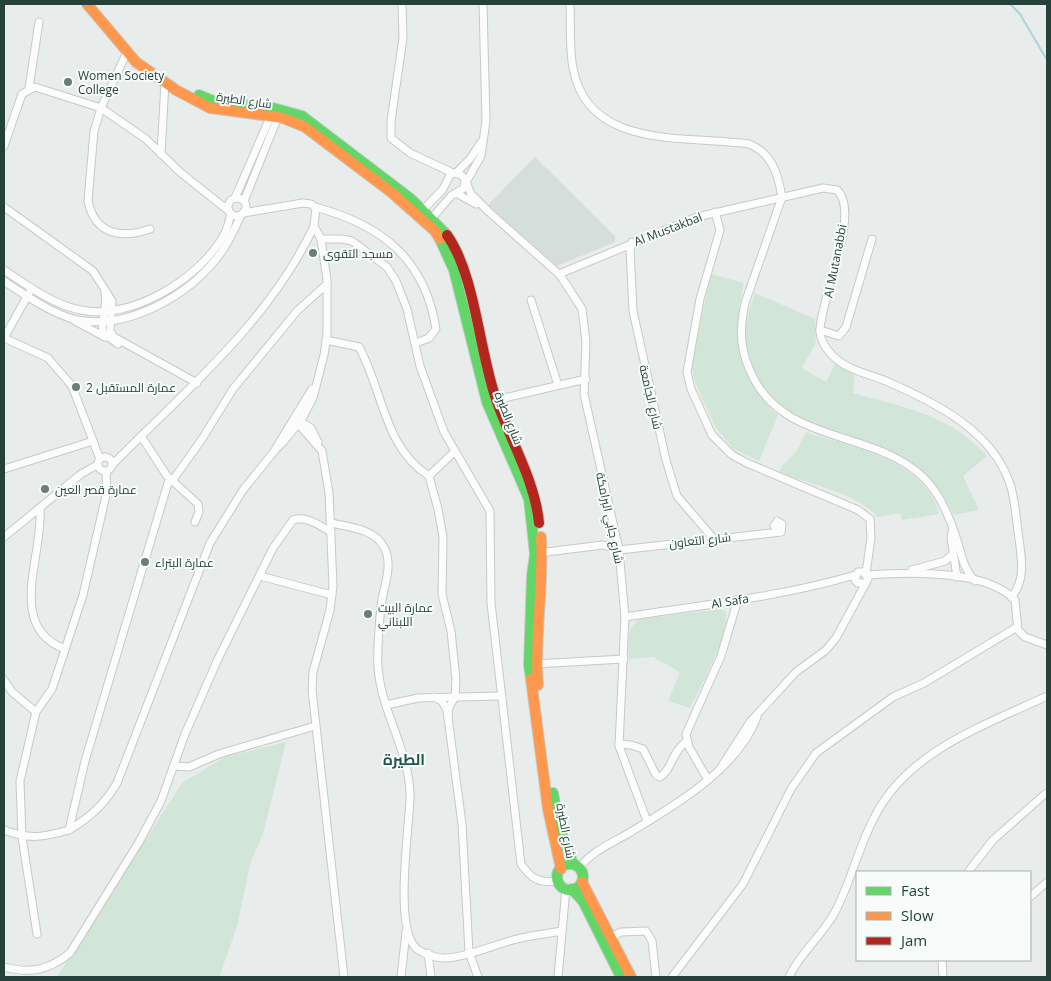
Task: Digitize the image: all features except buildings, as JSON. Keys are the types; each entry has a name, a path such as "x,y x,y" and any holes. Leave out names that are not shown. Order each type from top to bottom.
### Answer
{"main road":[{"path":"87,4 128,52"},
{"name":"شارع الطيرة","path":"128,52 136,62 165,82 210,108 251,114 274,114"},
{"name":"شارع الطيرة","path":"128,52 138,56 175,82 207,99 274,114 305,128 426,216 439,238 454,270 492,401 529,499 539,553 532,576 533,664 548,809 560,869"},
{"name":"شارع الطيرة","path":"533,664 556,817 565,850 583,875 582,882 606,940"},
{"path":"576,866 560,869 565,886 583,902 630,977"},
{"path":"565,886 582,882"},
{"path":"606,940 621,977"}],"street":[{"path":"402,4 403,38 390,131 391,138 398,146 426,162 463,177 472,194 489,212"},
{"path":"426,216 464,188 481,156 486,121 483,4"},
{"path":"570,4 573,69 577,84 591,109 613,124 646,135 728,141 757,147 764,152 774,168 782,196 745,304 741,322 741,345 753,378 771,404 790,418 896,458 922,476 941,500 965,569 975,581"},
{"path":"29,88 39,22"},
{"path":"128,52 101,108 94,131 88,201 90,211 97,221 112,232 128,235 150,229"},
{"path":"161,154 165,82"},
{"path":"4,146 22,94 29,88 35,87 101,108 146,139 181,173 230,212 242,214 264,208 303,203 342,214 364,224 390,242 410,261 420,276 432,308 436,329 429,338 416,343"},
{"path":"251,114 260,123 263,133"},
{"path":"4,270 31,288 80,310 109,311 132,306 175,285 200,266 226,232 230,212 229,204 234,199 263,133 274,114"},
{"path":"66,316 77,320 124,318 156,306 194,282 226,246 242,214 274,114"},
{"path":"426,216 445,184 476,152 484,136"},
{"path":"426,162 441,175 445,184"},
{"name":"Al Mutanabbi","path":"782,196 829,188 837,190 842,196 844,225 840,250 820,330"},
{"path":"456,193 466,197 489,212"},
{"name":"Al Mustakbal","path":"559,274 632,242 715,212 782,196"},
{"path":"211,197 234,199 264,208"},
{"path":"37,934 22,837 20,782 36,712 52,689 83,595 107,491 106,472 197,383 272,295 305,247 314,226 315,207"},
{"path":"4,208 43,238 93,271 112,302 102,330 105,336"},
{"name":"شارع جابي البرامكة","path":"489,212 559,274 582,309 586,342 584,394 619,550 625,617 619,744"},
{"path":"576,866 708,780 720,769 750,722 796,672 826,650 844,625 854,604 868,553 871,526 865,514 732,455 712,435 691,389 687,372 687,357 700,299 718,239 719,224 715,212"},
{"path":"314,226 321,239 327,284 326,340 308,417 312,433 322,451 329,493 332,595 314,672 312,690 344,977"},
{"path":"321,239 342,238 352,241 387,267 399,286 416,343 420,366 437,416 454,452 490,511 491,603 496,636 500,696 521,864 529,876 537,881 565,886 558,977"},
{"path":"820,330 839,336 846,327 872,239"},
{"name":"شارع الجامعة","path":"632,242 630,248 633,311 666,460 677,496 713,538"},
{"path":"4,280 66,316 134,349 197,383"},
{"path":"69,830 85,762 166,488 202,439 233,389 297,310 327,284"},
{"path":"31,288 4,338 43,355 55,365 72,386 93,440 101,471 106,472"},
{"path":"531,300 558,385"},
{"path":"107,320 111,334 134,349"},
{"path":"820,330 825,348 837,360 912,392 933,404 980,436 990,449 1002,466 1010,485 1015,510 1021,582 1012,597 1016,605 1017,627 1026,636 1047,645"},
{"path":"326,340 359,347 369,364 380,402 400,450 414,467 429,476 438,509 442,537 442,594 451,632 456,680 455,697 449,707 448,718"},
{"path":"289,436 317,379"},
{"path":"492,401 586,379"},
{"path":"4,830 22,837 44,837 69,830 94,814 108,799 117,783 210,543 243,490 309,407"},
{"path":"297,421 312,433"},
{"path":"276,449 296,432 312,433"},
{"path":"141,436 171,480 198,504 199,512 195,522"},
{"path":"4,469 93,440"},
{"path":"429,476 454,452"},
{"path":"4,537 81,474 99,462 107,458 112,465"},
{"path":"40,508 41,522 31,582 33,612 45,639 65,649"},
{"path":"4,967 30,971 42,970 57,963 70,953 139,842 161,801 186,734 218,659 272,548 293,520 302,518 331,532"},
{"path":"331,522 375,536 385,549 388,571 381,605 378,665 386,705 409,776 410,798 404,870 406,932 401,977"},
{"name":"شارع التعاون","path":"539,553 603,546 619,550 780,532"},
{"path":"952,532 957,577"},
{"path":"903,573 945,561 954,554"},
{"name":"Al Safa","path":"625,617 738,600 893,573 934,573 957,577 1002,590 1012,597"},
{"path":"260,576 332,595"},
{"path":"708,780 686,742 688,728 722,656 738,600"},
{"path":"672,977 743,884 792,789 816,753 893,697 924,683 1017,627"},
{"path":"533,664 624,659"},
{"path":"4,680 12,692 36,712"},
{"path":"386,705 406,699 500,696"},
{"path":"789,977 834,914 847,887 874,817 894,788 913,768 944,746 1047,696"},
{"path":"434,697 445,705 448,718 462,824 468,952 478,977"},
{"path":"174,766 188,767 219,754 316,726"},
{"path":"647,821 622,757 619,744 643,749 656,775 660,777 665,773 675,751 686,742"},
{"path":"969,871 993,840 1045,794"},
{"path":"1031,896 1047,882"},
{"path":"406,932 416,948 441,958 458,956 519,938 562,931"},
{"path":"606,940 621,932 646,931 652,941 656,977"},
{"path":"428,953 431,977"},
{"path":"942,961 943,977"}],"shaded area":[{"path":"535,157 615,236 615,242 557,266 488,205"}],"green space":[{"path":"711,274 744,283 738,320 738,338 741,355 753,386 778,415 759,461 732,448 716,428 696,385 691,364"},
{"path":"755,293 815,319 816,342 802,368 826,382 835,364 855,373 853,393 926,414 973,442 987,456 963,476 979,510 954,515 942,494 915,465 874,445 806,422 786,411 769,396 751,366 746,345 746,325"},
{"path":"806,432 865,450 903,468 919,480 931,495 939,514 902,520 900,513 877,517 859,502 846,496 779,473 781,467 796,452"},
{"path":"721,609 726,611 724,632 714,660 690,708 668,701 680,672 653,657 629,659 629,636 632,627 640,619"},
{"path":"286,742 263,834 250,864 237,927 219,977 57,977 182,783 225,757"}],"waterway":[{"path":"1010,4 1020,14 1047,60"}],"traffic: fast":[{"path":"199,95 216,102 273,108 302,116 411,199 447,235"},
{"path":"440,239 454,270 487,402 529,499 535,554 532,576 529,665 531,679"},
{"path":"553,793 560,830 573,864"},
{"path":"570,864 579,868 583,877 579,886 570,890 561,886 557,877 561,868 570,864"},
{"path":"572,889 583,901 621,977"}],"traffic: slow":[{"path":"87,4 136,62 176,90 210,108 283,118 305,127 391,192 435,231 440,239"},
{"path":"538,685 537,648 542,556 541,537"},
{"path":"531,679 548,809 561,869"},
{"path":"582,882 631,977"}],"traffic: jam":[{"path":"447,235 457,252 465,272 491,382 497,402 528,477 537,507 539,523"}],"place":[{"name":"Women Society College","path":"68,82"},
{"name":"مسجد التقوى","path":"313,253"},
{"name":"عمارة المستقبل 2","path":"76,387"},
{"name":"عمارة قصر العين","path":"45,489"},
{"name":"عمارة البتراء","path":"145,562"},
{"name":"عمارة البيت اللبناني","path":"368,614"}],"district":[{"name":"الطيرة","path":"404,759"}]}
